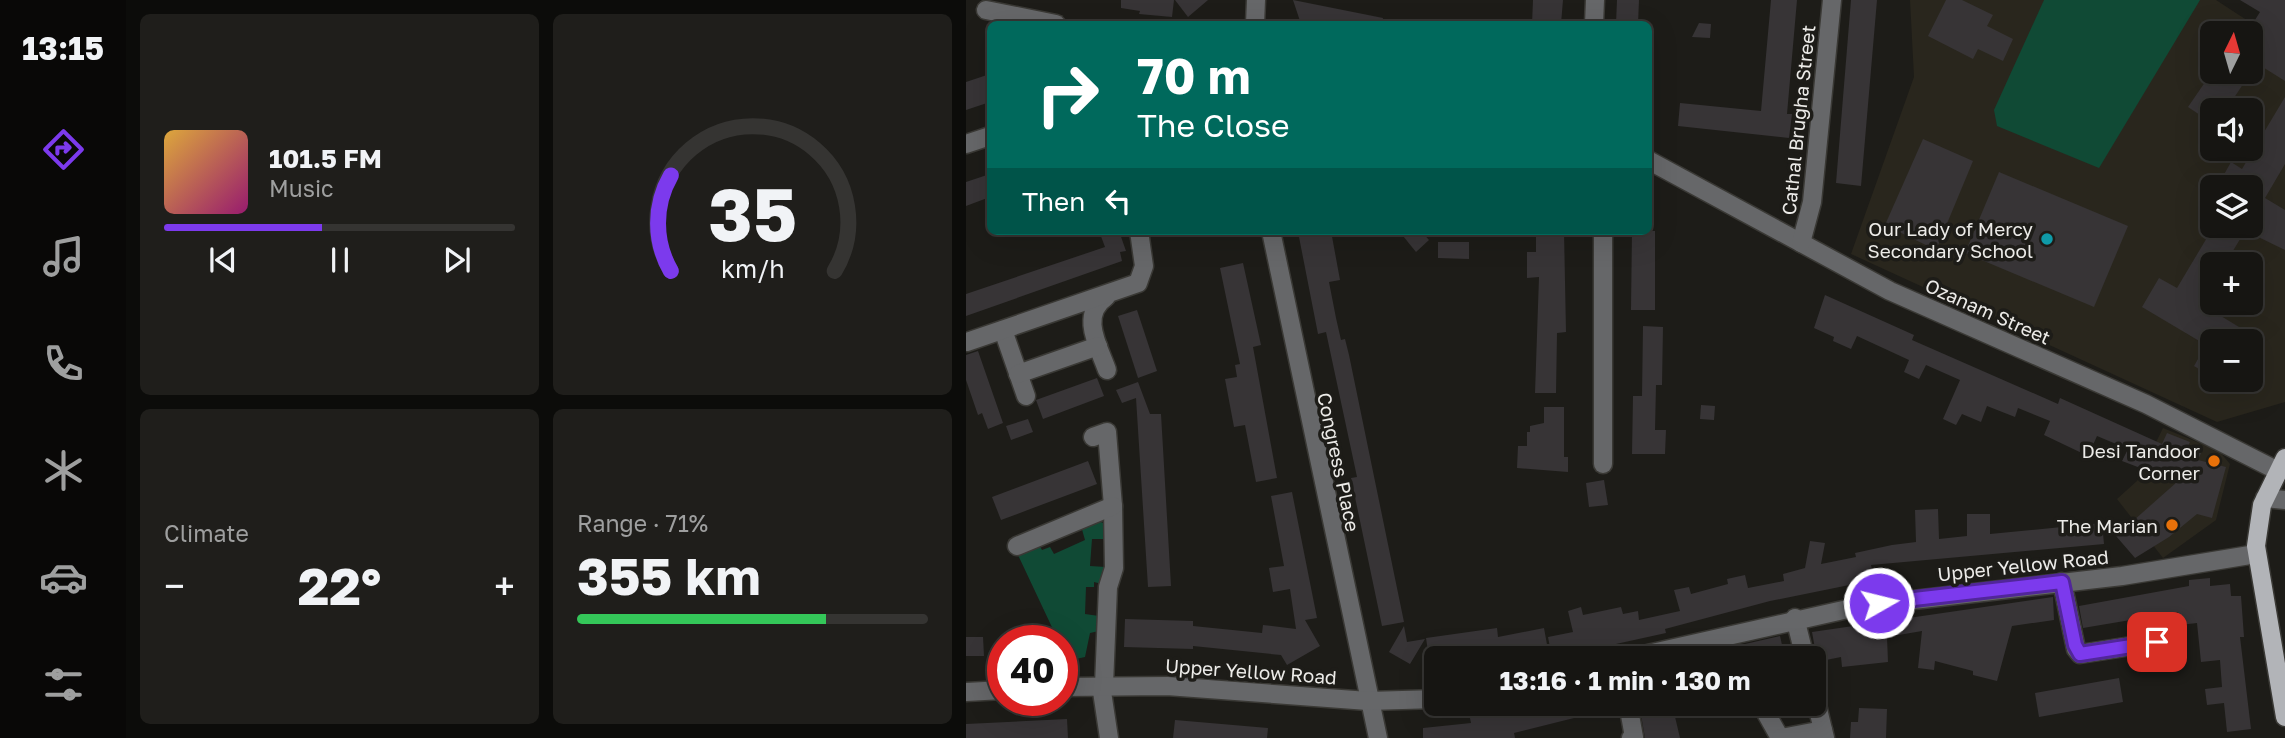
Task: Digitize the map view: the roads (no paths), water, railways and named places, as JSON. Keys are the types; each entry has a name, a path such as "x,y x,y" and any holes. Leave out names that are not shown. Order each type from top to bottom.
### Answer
{"main road":[{"path":"2281,465 2265,498 2257,526 2256,554 2285,717"}],"street":[{"path":"1255,21 1256,0"},
{"path":"1594,21 1595,0"},
{"name":"Cathal Brugha Street","path":"1801,243 1812,202 1832,0"},
{"path":"986,10 1041,21"},
{"path":"966,144 987,137"},
{"name":"Ozanam Street","path":"1652,162 1890,291 2281,465"},
{"path":"967,342 1134,286 1142,278 1144,266 1140,235"},
{"name":"Congress Place","path":"1272,235 1368,701 1378,738"},
{"path":"1602,464 1603,235"},
{"path":"1107,370 1098,346 1092,314 1098,303 1115,292"},
{"path":"1003,330 1026,396"},
{"path":"1018,374 1098,346"},
{"path":"1093,437 1107,432 1114,506 1114,568 1108,587 1102,685 1110,738"},
{"path":"2265,498 2285,500"},
{"path":"1017,546 1045,531 1114,506"},
{"name":"Upper Yellow Road","path":"1680,646 1795,618 1898,600 2134,574 2256,554"},
{"path":"2062,582 2075,645 2080,654 2157,642"},
{"path":"1795,618 1802,646"},
{"name":"Upper Yellow Road","path":"1078,686 1202,687 1368,701 1424,699"},
{"path":"966,692 987,691"},
{"path":"1630,716 1633,738"},
{"path":"1768,716 1780,738 1824,734 1820,716"}],"place":[{"name":"Our Lady of Mercy Secondary School","path":"2047,239"},
{"name":"Desi Tandoor Corner","path":"2214,461"},
{"name":"The Marian","path":"2172,525"}]}
